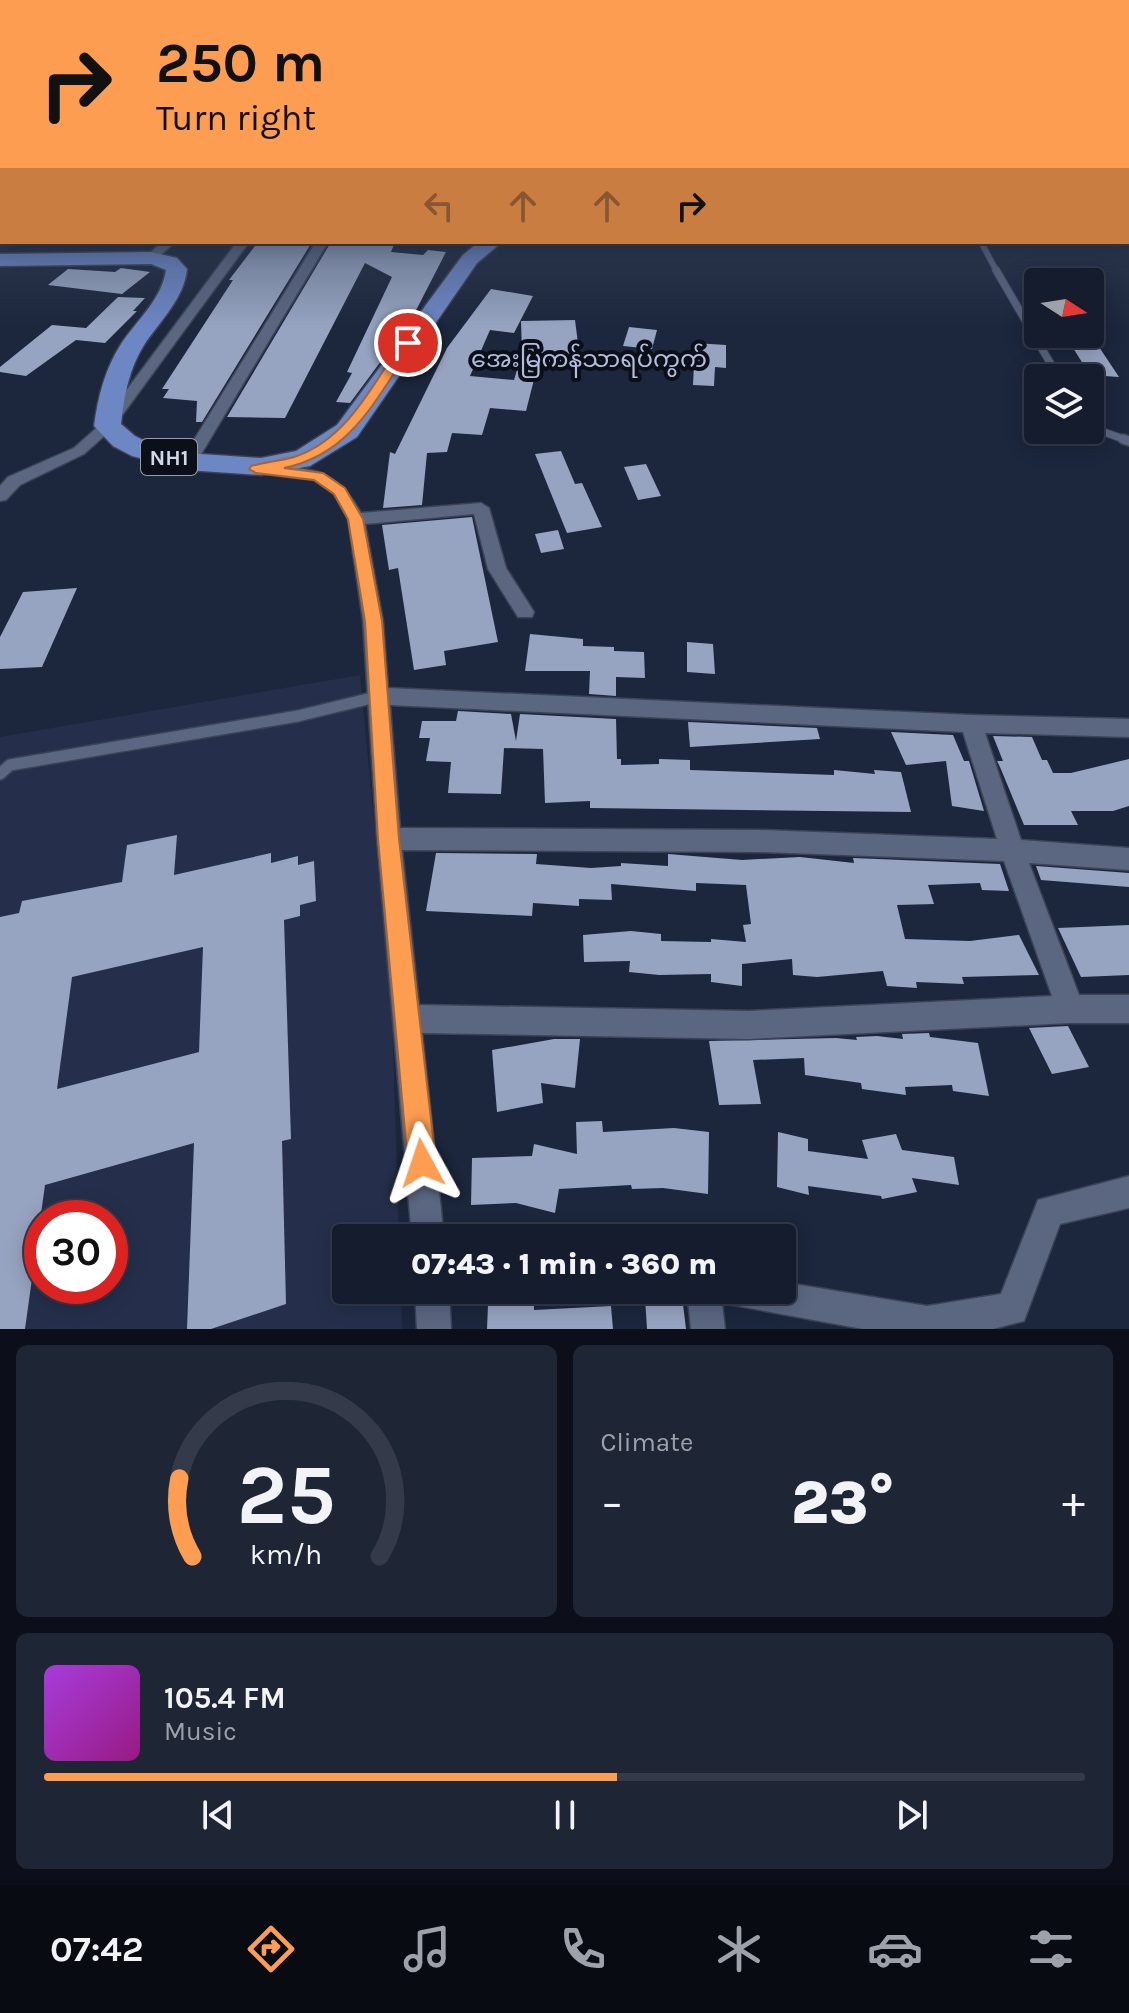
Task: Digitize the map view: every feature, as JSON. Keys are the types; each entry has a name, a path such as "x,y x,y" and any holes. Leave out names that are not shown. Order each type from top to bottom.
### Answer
{"highway":[{"name":"NH1","path":"107,426 125,442 155,455 256,469 298,461 321,450 347,431 470,259 489,244"},
{"path":"0,260 160,250 177,269 171,292 142,327 125,356 111,389 107,426"}],"street":[{"path":"0,496 14,481 79,451 107,426 242,244"},
{"path":"189,461 321,244"},
{"path":"256,469 318,476 340,491 356,519 373,621 389,839 427,1224"},
{"path":"356,519 481,508 497,569 525,612"},
{"path":"380,696 971,724 1129,728"},
{"path":"971,724 1070,1009"},
{"path":"389,839 682,839 1012,849 1129,859"},
{"path":"408,1019 749,1025 1070,1009 1129,1009"},
{"path":"796,1301 927,1323 1012,1309 1049,1211 1129,1192"},
{"path":"433,1304 434,1329"},
{"path":"705,1304 708,1329"}],"lane":[{"path":"982,244 1021,316 1052,364"},
{"path":"1104,432 1129,441"},
{"path":"0,774 10,765 298,716 380,696"}],"shaded area":[{"path":"360,675 392,1013 399,1224 332,1224 332,1304 401,1304 402,1329 0,1329 0,737"}],"building":[{"path":"256,244 311,244 202,422 196,422 197,401 163,398 169,389 162,389 233,280 229,280"},
{"path":"330,244 394,244 391,252 423,255 428,250 446,252 410,322 350,403 336,402 352,373 347,372 392,277 365,263 285,418 227,417"},
{"path":"121,268 150,272 122,294 48,285 68,269 115,272"},
{"path":"491,289 533,296 514,333 490,330 470,376 514,380 522,353 521,321 575,320 581,367 538,364 526,411 490,408 482,435 452,433 447,452 427,453 422,505 383,508 390,452 395,454 447,348"},
{"path":"118,297 145,298 133,311 137,311 105,343 76,340 26,376 0,372 0,367 52,325 86,328"},
{"path":"629,327 657,330 652,349 623,346"},
{"path":"695,343 726,345 726,368 715,367 714,386 693,385"},
{"path":"1073,348 1100,348 1119,377 1104,376 1104,364 1083,364"},
{"path":"561,451 575,484 582,483 602,527 567,533 535,454"},
{"path":"646,464 661,496 638,500 624,467"},
{"path":"472,517 498,642 444,651 446,665 414,670 398,568 389,570 382,525"},
{"path":"558,530 564,549 541,553 535,534"},
{"path":"77,588 42,667 0,669 0,637 23,592"},
{"path":"530,634 583,639 583,646 614,647 614,651 644,652 645,678 616,677 616,696 589,694 590,671 525,671"},
{"path":"687,642 713,644 715,674 687,672"},
{"path":"458,711 511,714 516,741 520,714 616,719 617,759 621,759 621,765 659,764 659,759 690,760 690,770 834,775 834,770 875,774 874,770 901,772 911,812 590,808 590,801 545,803 543,749 504,748 501,794 448,793 451,762 426,761 430,738 419,738 422,721 456,721"},
{"path":"688,722 817,728 820,739 690,747"},
{"path":"891,732 953,735 964,761 969,761 984,811 952,806 946,761 906,765"},
{"path":"993,736 1032,737 1042,760 1047,760 1053,773 1071,773 1129,759 1129,806 1113,811 1071,811 1078,825 1024,825 997,761 1003,761"},
{"path":"177,835 174,875 271,853 271,863 298,856 298,865 314,861 316,901 300,905 300,916 284,920 291,1139 282,1141 286,1304 211,1329 187,1329 194,1143 45,1185 43,1200 24,1200 24,1304 28,1304 25,1329 0,1329 0,917 19,913 22,901 122,882 127,845","holes":["203,947 199,1052 57,1089 72,977"]},
{"path":"436,853 537,854 536,864 591,868 621,866 621,863 668,866 668,854 742,860 800,857 854,863 853,858 1000,864 1009,891 982,890 980,883 928,885 934,904 897,905 905,939 970,941 1019,935 1039,975 962,977 964,984 916,982 917,988 887,986 883,971 817,977 793,975 792,959 742,964 742,986 711,982 711,974 629,972 630,961 584,962 583,935 631,931 661,934 661,941 711,942 711,939 746,942 743,925 751,924 746,885 696,883 696,891 611,884 612,900 579,899 579,906 533,903 532,916 426,911"},
{"path":"1036,866 1129,873 1129,887 1041,880"},
{"path":"1129,925 1129,975 1081,977 1058,928"},
{"path":"1068,1026 1089,1067 1052,1074 1029,1028"},
{"path":"929,1033 930,1037 978,1043 989,1096 953,1091 952,1085 905,1087 906,1095 862,1089 861,1083 805,1075 804,1058 753,1060 761,1104 719,1105 709,1041 857,1040 856,1037 877,1036 903,1039 902,1034"},
{"path":"554,1039 580,1039 575,1088 541,1083 543,1103 497,1112 492,1050"},
{"path":"602,1121 603,1132 674,1128 709,1132 708,1194 663,1188 632,1189 631,1185 559,1189 555,1213 516,1203 471,1205 472,1158 532,1156 534,1144 577,1154 576,1122"},
{"path":"778,1132 808,1139 808,1151 868,1159 862,1140 896,1134 902,1150 954,1157 959,1185 912,1178 917,1192 882,1199 881,1196 808,1186 809,1195 777,1187"},
{"path":"534,1304 534,1310 611,1306 613,1329 487,1329 488,1305"},
{"path":"645,1304 683,1304 686,1329 647,1329"}],"district":[{"name":"အေးမြကန်သာရပ်ကွက်","path":"589,359"}],"route":[{"path":"408,343 347,431 321,450 298,461 256,469 318,476 340,491 356,519 373,621 389,839 422,1163"}]}
